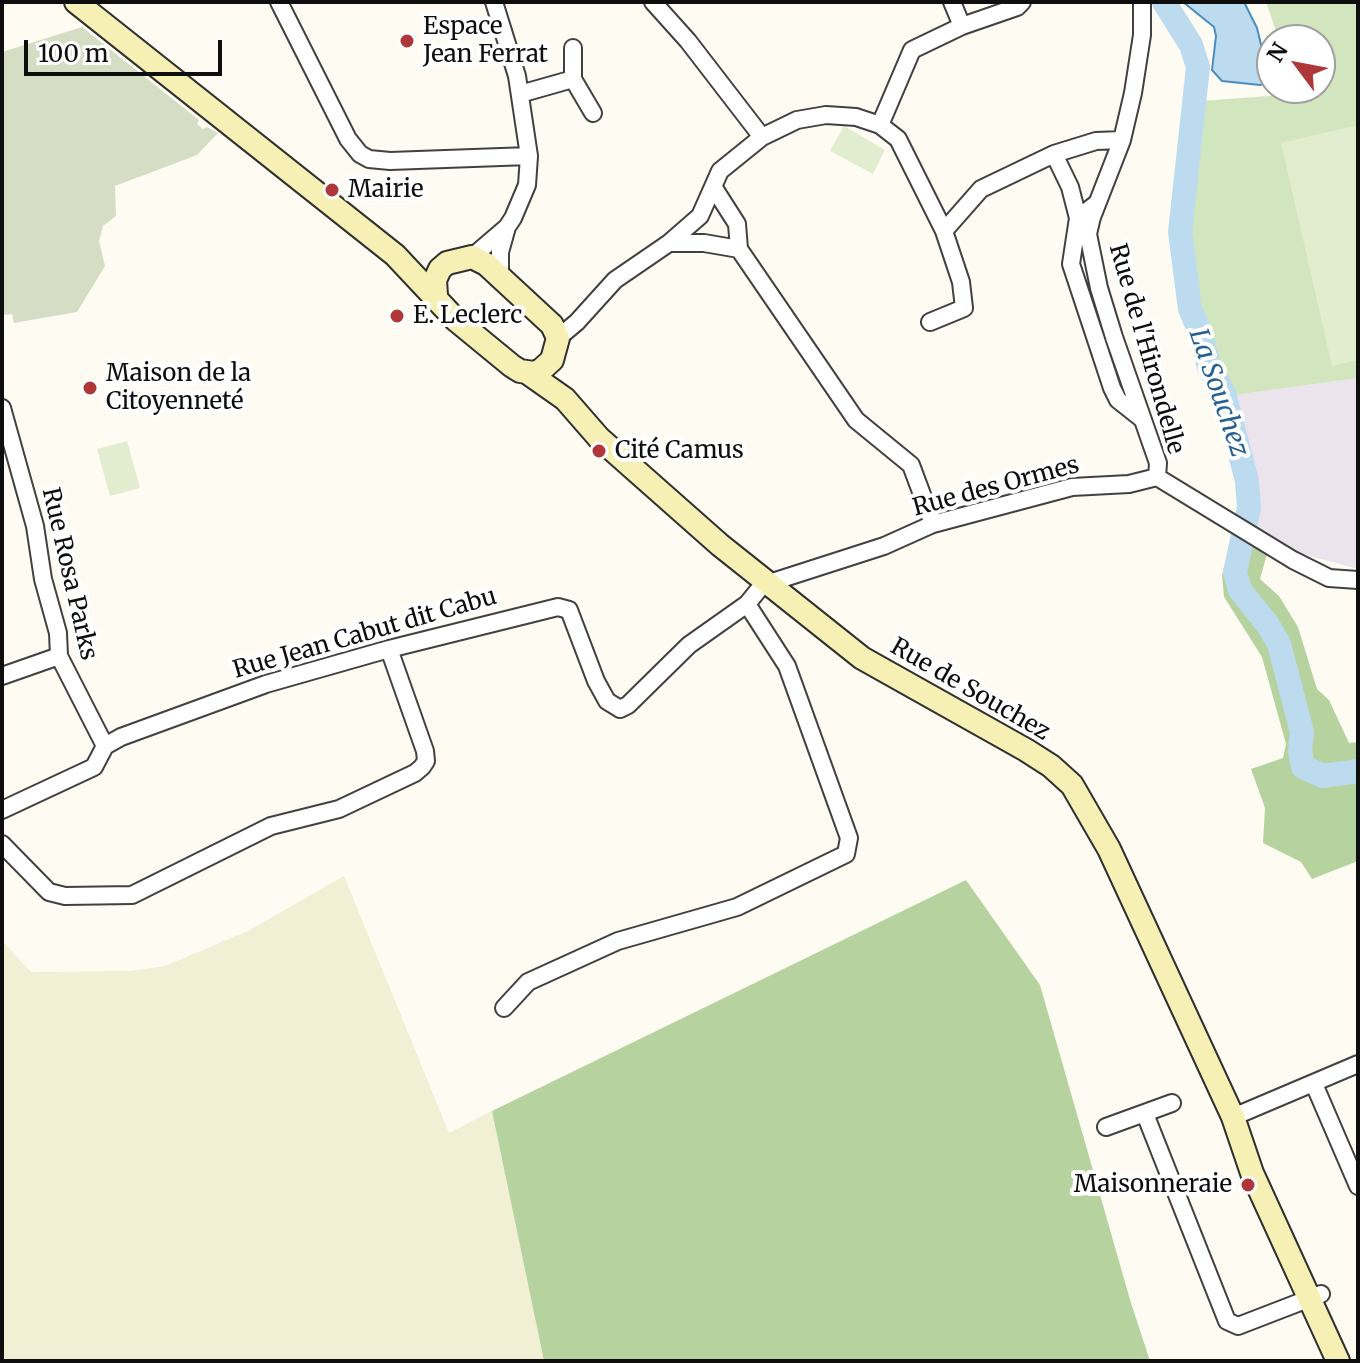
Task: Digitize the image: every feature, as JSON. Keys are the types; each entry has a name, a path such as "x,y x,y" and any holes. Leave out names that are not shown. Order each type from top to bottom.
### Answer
{"main road":[{"path":"76,2 395,255 436,295"},
{"path":"395,255 421,262 447,263 472,257 486,264 552,325 565,399"},
{"path":"436,295 435,280 447,263"},
{"name":"Rue de Souchez","path":"436,295 456,320 512,366 528,373 565,399 599,438 720,545 862,658 1026,750 1051,766 1072,785 1109,849 1233,1117 1251,1144 1316,1297 1338,1361"},
{"path":"528,373 541,370 557,345"},
{"name":"Rue de Souchez","path":"1316,1297 1351,1361"}],"street":[{"path":"279,2 348,139 360,154 369,159 390,161 529,156"},
{"path":"494,2 520,94 529,156 527,185 507,227 500,252 500,277"},
{"path":"653,2 688,41 762,137"},
{"path":"952,2 962,26"},
{"path":"880,125 912,50 962,26 1017,7 1022,2"},
{"name":"Rue de l'Hirondelle","path":"1142,2 1138,64 1122,140 1088,234 1099,288 1158,463 1157,477"},
{"path":"573,48 573,79 593,113"},
{"path":"520,94 573,79"},
{"path":"557,345 615,280 669,243 700,216 720,171 762,137 797,120 826,115 856,117 880,125 898,139 944,231 961,282 964,308 930,322"},
{"path":"944,231 981,189 1054,154 1096,141 1122,140"},
{"path":"1054,154 1070,187 1078,218 1071,264 1112,388 1118,400 1142,419"},
{"path":"714,188 737,224 739,249 856,420 911,465 933,524"},
{"path":"1078,218 1097,203"},
{"path":"472,257 507,227"},
{"path":"669,243 704,243 739,249"},
{"name":"Rue Rosa Parks","path":"2,408 5,433 40,547 43,579 58,633 59,656 105,746"},
{"path":"1157,477 1329,578 1358,580"},
{"name":"Rue des Ormes","path":"769,583 884,546 933,524 1072,487 1129,484 1157,477"},
{"path":"504,1008 528,982 605,947 737,907 846,854 849,838 787,666 747,604 760,588 769,583"},
{"name":"Rue Jean Cabut dit Cabu","path":"105,746 121,737 266,684 389,649 558,607 569,610 596,681 607,701 620,709 628,705 689,645 747,604"},
{"path":"2,844 49,892 65,896 132,895 271,826 339,809 422,767 426,761 389,649"},
{"path":"2,676 59,656"},
{"path":"2,810 94,767 105,746"},
{"path":"1233,1117 1358,1064"},
{"path":"1314,1084 1358,1186"},
{"path":"1106,1127 1172,1103"},
{"path":"1145,1114 1227,1321 1238,1326 1316,1297"}],"shaded area":[{"path":"1358,378 1358,569 1296,552 1256,528 1254,482 1240,433 1234,395"},
{"path":"344,876 449,1133 492,1111 544,1361 2,1361 2,941 31,972 130,971 165,966 248,931"}],"green space":[{"path":"1266,2 1358,2 1358,378 1234,395 1226,392 1213,367 1193,308 1187,257 1201,101 1256,97 1256,104 1336,104 1336,24 1274,24"},
{"path":"82,27 199,120 197,124 203,129 207,127 218,133 197,155 115,186 116,216 103,226 99,241 105,266 77,312 14,323 12,314 2,315 2,52"},
{"path":"1358,125 1358,360 1332,366 1281,143"},
{"path":"844,126 885,150 873,174 830,151"},
{"path":"127,441 140,488 110,496 97,449"},
{"path":"1233,535 1267,554 1260,579 1279,596 1298,627 1317,689 1329,700 1349,743 1358,742 1358,861 1312,879 1301,862 1263,843 1265,808 1251,769 1283,758 1286,744 1262,657 1224,597 1222,575"},
{"path":"966,880 1040,985 1150,1361 544,1361 492,1111"}],"water":[{"path":"1183,2 1244,2 1256,26 1256,85 1222,81 1212,70 1216,36 1214,27"}],"waterway":[{"name":"La Souchez","path":"1164,2 1191,45 1198,67 1180,232 1190,309 1209,367 1224,393 1247,481 1249,508 1235,572 1240,590 1279,644 1302,732 1300,750 1303,767 1323,776 1358,771"}],"place":[{"name":"Espace Jean Ferrat","path":"407,41"},
{"name":"Mairie","path":"332,190"},
{"name":"E. Leclerc","path":"397,316"},
{"name":"Maison de la Citoyenneté","path":"90,388"},
{"name":"Cité Camus","path":"599,451"},
{"name":"Maisonneraie","path":"1248,1185"}]}
